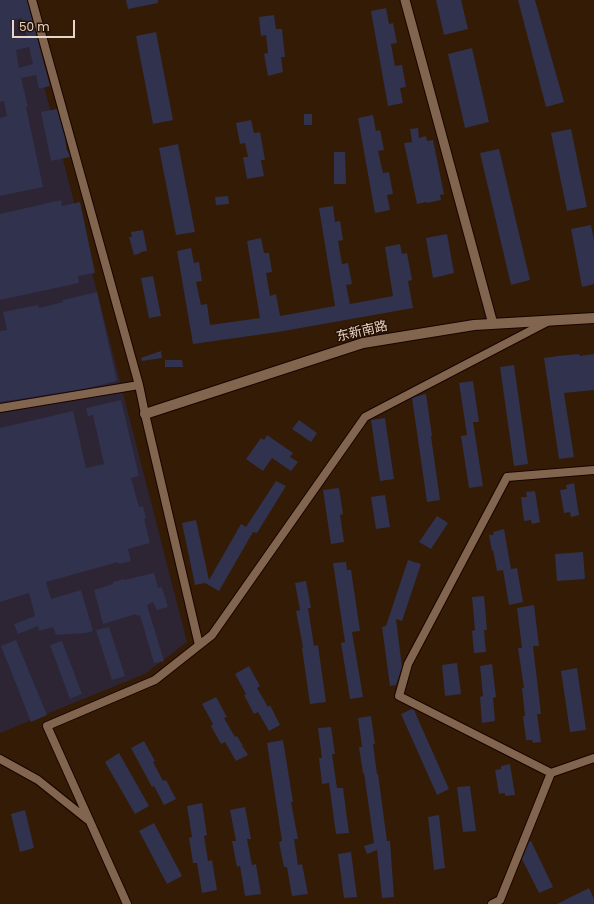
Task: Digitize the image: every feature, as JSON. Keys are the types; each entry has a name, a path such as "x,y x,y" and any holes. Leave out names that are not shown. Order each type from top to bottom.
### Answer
{"main road":[{"name":"东新南路","path":"145,414 363,343 474,325 594,318"}],"street":[{"path":"32,0 139,385 199,645"},
{"path":"405,0 493,324"},
{"path":"127,904 47,726 155,680 212,635 364,417 551,320"},
{"path":"0,408 139,385"},
{"path":"594,470 507,477 408,664 399,696 551,773 594,758"},
{"path":"0,759 38,780 90,822"},
{"path":"492,904 500,900 551,773"}],"shaded area":[{"path":"0,0 22,0 187,642 145,674 0,733"}],"building":[{"path":"0,0 27,0 50,86 39,89 36,75 21,78 43,187 0,196 0,118 7,116 4,101 0,102","holes":["22,18 27,36 13,39 10,20","29,47 33,64 19,68 16,50"]},
{"path":"126,0 158,0 158,3 128,9"},
{"path":"436,0 461,0 468,29 444,35"},
{"path":"518,0 535,0 564,102 546,107"},
{"path":"386,8 389,24 393,23 397,43 391,44 395,66 402,65 406,87 400,88 403,103 388,106 371,11"},
{"path":"274,15 276,29 282,29 285,57 281,57 283,72 268,76 264,54 268,53 266,35 261,36 259,17"},
{"path":"156,32 173,120 153,124 136,36"},
{"path":"472,48 489,122 465,128 448,54"},
{"path":"57,109 67,151 70,157 51,161 41,112"},
{"path":"304,114 312,114 312,125 304,125"},
{"path":"373,115 376,131 380,130 384,150 378,151 383,173 389,172 393,194 387,195 390,210 375,213 358,118"},
{"path":"251,120 254,133 260,132 265,160 261,160 264,176 247,179 243,157 248,157 245,143 240,144 236,123"},
{"path":"418,128 419,138 426,136 427,141 433,140 444,194 440,195 441,200 417,204 404,143 412,142 410,129"},
{"path":"571,129 587,207 567,211 551,133"},
{"path":"178,144 195,232 176,235 159,148"},
{"path":"499,149 530,280 511,285 480,153"},
{"path":"334,152 345,152 346,184 334,184"},
{"path":"228,196 229,204 216,205 215,197"},
{"path":"61,200 62,206 80,202 95,273 78,276 79,283 0,300 0,214"},
{"path":"333,206 335,222 340,221 343,240 338,241 342,264 348,263 352,284 346,285 350,304 393,296 385,247 400,244 402,254 407,253 412,280 408,281 413,308 278,332 193,344 177,251 191,248 194,263 199,262 202,281 196,282 201,305 207,304 210,325 260,318 247,241 261,238 264,253 269,253 272,272 266,273 270,296 276,294 280,316 335,306 319,208"},
{"path":"591,225 594,241 594,284 582,287 571,229"},
{"path":"143,230 147,251 134,255 129,237 132,237 131,232"},
{"path":"447,234 454,273 433,278 426,238"},
{"path":"153,276 161,316 149,318 141,278"},
{"path":"97,292 117,381 84,389 0,402 0,331 7,330 3,312 38,305 39,308 63,302 63,300"},
{"path":"161,351 162,358 142,361 141,358"},
{"path":"579,354 580,356 594,354 594,390 564,393 574,457 559,459 544,358"},
{"path":"165,360 182,360 183,367 165,367"},
{"path":"514,365 528,464 514,466 500,367"},
{"path":"473,381 479,422 473,422 483,486 469,488 461,436 467,435 459,383"},
{"path":"426,394 440,500 427,502 412,398"},
{"path":"121,400 139,476 131,478 139,507 143,506 146,518 144,519 150,543 128,549 131,561 119,564 118,562 46,582 51,599 81,590 93,631 86,633 56,635 53,627 39,631 38,626 18,634 14,624 35,616 29,593 0,602 0,428 73,411 86,468 104,464 93,415 88,416 86,408"},
{"path":"385,418 394,479 380,481 371,420"},
{"path":"299,420 317,433 311,442 292,429"},
{"path":"267,435 293,453 290,457 298,462 291,471 272,458 263,471 246,459 261,438 264,440"},
{"path":"276,481 286,486 257,533 253,532 219,591 205,583 195,585 182,523 196,520 209,580 241,524 246,527"},
{"path":"574,483 579,515 571,517 570,512 564,513 560,490 567,489 566,485"},
{"path":"339,488 343,514 340,515 344,542 331,544 323,490"},
{"path":"535,491 540,522 532,524 531,520 524,521 521,497 527,497 526,492"},
{"path":"385,495 390,527 376,529 371,497"},
{"path":"437,516 448,523 431,549 419,542"},
{"path":"504,529 511,569 517,568 523,602 509,605 503,570 497,571 489,535 494,535 493,532"},
{"path":"583,552 585,579 557,581 555,554"},
{"path":"408,560 421,564 402,621 396,619 402,667 396,685 390,686 382,627 386,626"},
{"path":"346,562 347,570 351,570 360,631 352,632 363,697 350,699 341,643 345,642 333,563"},
{"path":"154,573 158,588 162,587 168,607 157,610 153,602 147,605 164,661 154,663 140,615 137,616 136,614 103,624 94,590 113,584 113,582"},
{"path":"306,581 311,608 308,608 314,646 318,645 326,702 310,704 303,647 296,611 300,610 295,583"},
{"path":"484,596 487,630 484,630 486,652 474,653 472,631 475,630 472,597"},
{"path":"534,605 539,646 533,646 541,714 537,714 541,742 533,743 532,740 526,740 523,716 525,716 522,688 524,688 518,648 522,648 517,608"},
{"path":"109,627 125,676 112,680 96,630"},
{"path":"16,640 47,715 31,722 1,646"},
{"path":"62,641 82,694 70,699 50,645"},
{"path":"457,663 461,694 445,696 442,665"},
{"path":"492,664 496,697 493,698 495,721 482,723 480,697 483,696 480,666"},
{"path":"249,666 260,686 257,688 268,707 270,705 280,725 269,731 258,712 254,714 244,695 246,694 235,674"},
{"path":"577,668 586,730 570,732 561,671"},
{"path":"216,697 227,717 224,718 235,737 237,736 243,746 241,747 243,747 248,755 236,761 225,742 221,744 211,726 213,724 202,704"},
{"path":"412,709 414,710 449,789 437,795 401,714"},
{"path":"371,716 375,744 373,744 387,841 390,841 394,897 382,898 377,850 367,854 364,846 374,843 359,747 362,747 358,718"},
{"path":"331,727 335,754 332,754 337,788 343,788 349,833 336,834 329,783 322,784 319,758 322,758 318,728"},
{"path":"283,740 293,802 291,802 298,839 294,839 298,865 302,864 308,894 292,896 287,867 284,867 279,842 282,841 267,743"},
{"path":"144,741 155,761 153,762 163,781 166,780 176,799 164,805 154,786 152,787 131,748"},
{"path":"119,753 149,806 135,814 105,762"},
{"path":"510,764 515,795 505,796 505,793 499,794 495,770 501,769 501,766"},
{"path":"470,786 476,831 463,832 457,787"},
{"path":"202,803 207,835 204,836 208,861 212,860 217,890 202,893 197,863 193,863 189,838 192,837 187,806"},
{"path":"245,807 251,839 247,839 252,865 256,864 261,894 245,896 240,866 237,867 232,841 236,841 230,810"},
{"path":"25,810 34,848 20,852 11,814"},
{"path":"439,815 445,868 434,870 428,817"},
{"path":"154,823 182,876 167,884 139,831"},
{"path":"531,841 553,887 539,893 522,859 529,842"},
{"path":"351,852 357,897 344,898 338,854"},
{"path":"589,888 594,899 594,904 557,904"}]}
